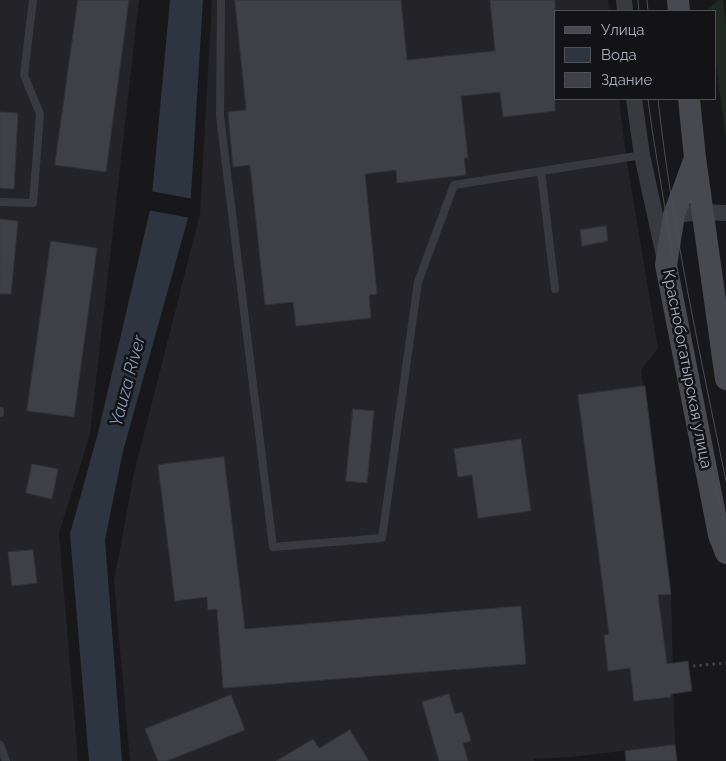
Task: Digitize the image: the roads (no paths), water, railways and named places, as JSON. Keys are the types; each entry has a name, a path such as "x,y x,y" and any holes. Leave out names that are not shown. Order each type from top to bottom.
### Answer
{"main road":[{"name":"Краснобогатырская улица","path":"689,100 702,212 726,379"},
{"name":"Краснобогатырская улица","path":"695,158 674,215 666,265 719,535 726,553"}],"street":[{"path":"634,100 642,155 666,265"},
{"path":"674,215 702,212 726,213"}],"lane":[{"path":"0,202 34,203 40,114 24,75 33,0"},
{"path":"221,0 220,116 273,547 382,538 418,282 454,185 642,155"},
{"path":"541,171 555,289"},
{"path":"0,745 6,761"}],"water":[{"name":"Yauza River","path":"170,0 203,0 190,211 123,451 105,540 122,761 89,761 70,534 98,433 151,206"}],"tram line":[{"path":"638,0 639,10"},
{"path":"647,0 648,10"},
{"path":"648,100 687,344 726,536"},
{"path":"658,100 679,243 726,481"}]}
